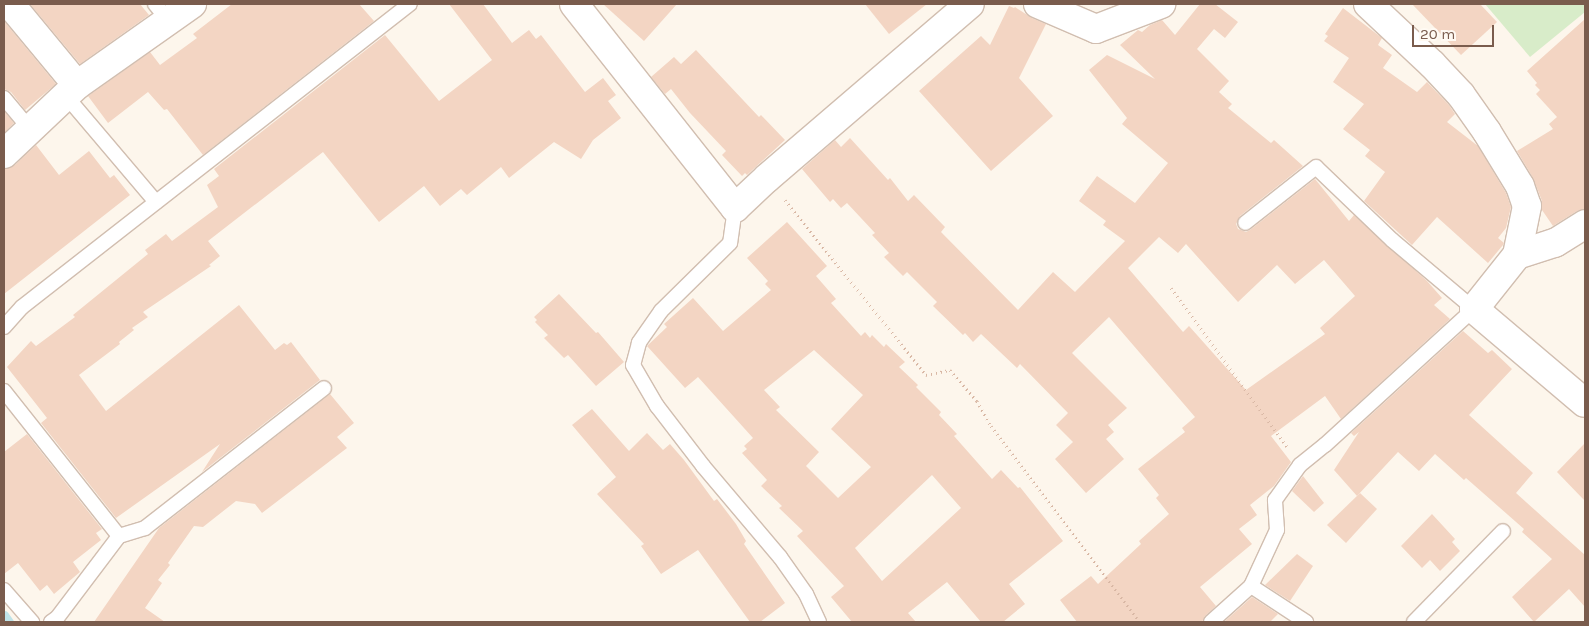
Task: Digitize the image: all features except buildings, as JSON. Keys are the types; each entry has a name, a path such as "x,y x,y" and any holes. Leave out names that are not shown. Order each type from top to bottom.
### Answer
{"street":[{"path":"10,4 72,91"},
{"path":"4,154 162,12 192,4"},
{"path":"574,4 735,208 767,178 970,4"},
{"path":"1038,4 1096,29 1161,4"},
{"path":"1368,4 1432,64 1461,95 1487,132 1520,186 1527,206 1517,255 1474,309 1585,403"},
{"path":"1517,255 1555,243 1585,224"}],"lane":[{"path":"4,328 22,307 410,4"},
{"path":"72,91 156,202"},
{"path":"4,98 30,129"},
{"path":"1211,622 1251,586 1277,530 1275,500 1300,465 1325,445 1474,309 1392,240 1316,167 1245,223"},
{"path":"735,208 730,243 661,311 639,344 634,365 657,406 703,466 780,557 801,587 819,622"},
{"path":"50,622 57,618 119,536 145,528 324,388"},
{"path":"4,391 119,536"},
{"path":"1414,622 1503,531"},
{"path":"1251,586 1306,622"},
{"path":"4,590 32,622"}],"path":[{"path":"767,178 926,376 950,370 977,401 991,426 1140,622"},
{"path":"1171,288 1300,465"}],"green space":[{"path":"1485,4 1585,4 1585,12 1530,57"}],"waterway":[{"path":"4,615 9,622"}]}
